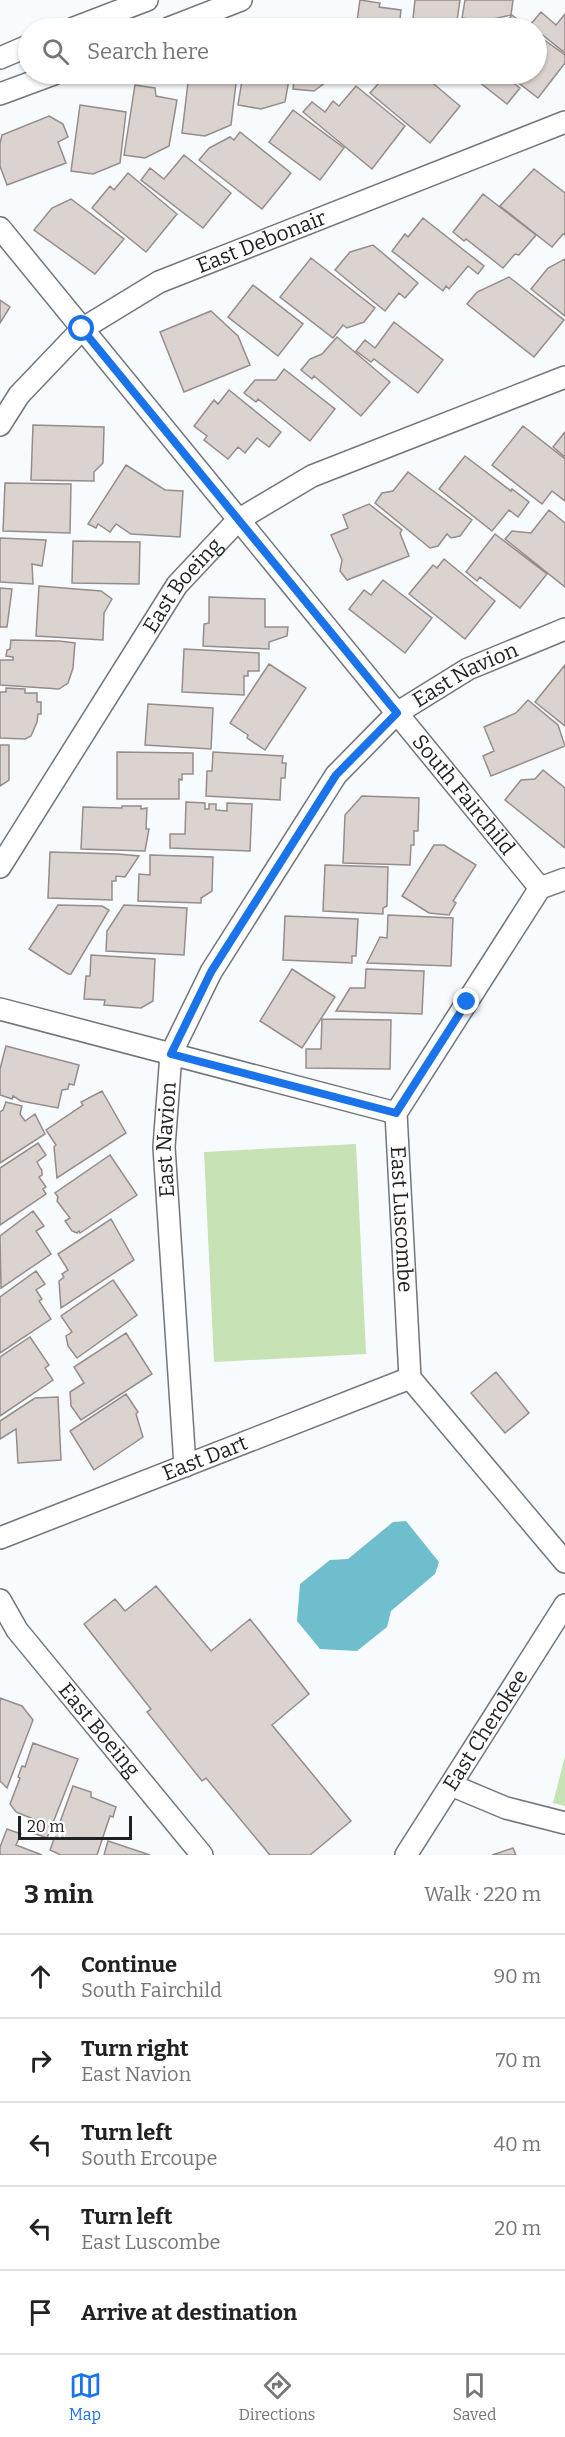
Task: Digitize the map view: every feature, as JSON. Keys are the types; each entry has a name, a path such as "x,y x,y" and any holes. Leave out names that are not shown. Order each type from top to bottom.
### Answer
{"lane":[{"path":"100,18 147,0"},
{"path":"195,18 241,0"},
{"path":"0,58 18,50"},
{"path":"0,94 27,84"},
{"name":"East Debonair","path":"0,425 19,395 82,329 159,282 565,122"},
{"name":"South Fairchild","path":"0,228 540,888"},
{"name":"East Boeing","path":"0,867 177,585 238,520 312,476 565,376"},
{"name":"East Navion","path":"185,1466 164,1147 171,1054 211,972 336,775 397,713 468,669 565,629"},
{"path":"0,1010 396,1113 540,888 565,879"},
{"name":"East Luscombe","path":"396,1113 410,1378"},
{"path":"410,1378 565,1562"},
{"name":"East Dart","path":"0,1538 410,1378"},
{"name":"East Boeing","path":"0,1600 18,1630 202,1855"},
{"name":"East Cherokee","path":"406,1855 565,1605"},
{"path":"451,1785 506,1808 565,1823"}],"green space":[{"path":"356,1144 366,1354 214,1362 204,1152"},
{"path":"565,1756 565,1806 553,1803"}],"water":[{"path":"406,1521 439,1562 435,1574 391,1611 387,1627 357,1651 320,1649 297,1621 300,1584 330,1560 348,1559 393,1522"}],"building":[{"path":"360,0 380,3 379,7 401,10 400,18 357,18"},
{"path":"415,0 460,0 457,18 413,18"},
{"path":"465,0 513,0 511,15 498,18 462,18"},
{"path":"541,12 556,25 565,14 565,53 547,39 547,18 536,18"},
{"path":"547,42 565,55 565,63 538,98 520,84 547,84"},
{"path":"188,84 236,84 231,125 205,136 182,133"},
{"path":"241,84 288,84 285,102 261,109 238,105"},
{"path":"294,84 323,84 314,91 293,89"},
{"path":"378,84 434,84 460,106 430,143 370,93"},
{"path":"482,84 515,84 520,88 507,104"},
{"path":"135,85 155,88 156,96 177,100 169,146 145,158 124,155"},
{"path":"356,86 405,126 372,169 303,112 312,102 325,112 333,101 339,106"},
{"path":"80,105 126,112 120,163 93,174 71,171"},
{"path":"293,110 344,148 320,180 269,142"},
{"path":"49,116 63,124 68,137 58,142 66,163 7,185 0,166 2,135"},
{"path":"240,132 291,173 262,209 199,160 209,148 230,137 234,140"},
{"path":"184,155 231,193 203,228 141,180 150,168 164,179"},
{"path":"534,169 565,193 565,235 563,234 552,247 500,206"},
{"path":"128,173 177,214 146,252 92,208 110,186 114,190"},
{"path":"483,194 536,235 519,255 515,254 503,268 466,239 464,241 453,232"},
{"path":"71,199 124,239 95,274 34,230 52,208"},
{"path":"423,218 484,266 478,274 468,266 449,289 446,286 443,291 392,251 405,234 408,237"},
{"path":"373,245 418,283 405,298 399,293 385,311 335,270 350,252"},
{"path":"311,258 375,308 364,322 347,328 343,325 333,338 280,297"},
{"path":"565,259 565,316 531,289 548,268"},
{"path":"509,277 564,320 534,357 467,304 477,292"},
{"path":"253,285 303,324 278,356 228,317"},
{"path":"0,300 10,307 0,323"},
{"path":"211,311 238,336 250,365 184,392 160,332"},
{"path":"394,322 443,360 418,393 374,359 371,362 356,351 365,340 375,348"},
{"path":"337,337 390,382 361,416 314,376 312,379 301,370 310,359 322,354"},
{"path":"284,369 335,409 310,441 258,399 256,402 244,393 255,380 276,380"},
{"path":"229,390 281,432 269,447 257,438 245,453 238,447 228,459 204,440 207,436 194,426 214,400 218,404"},
{"path":"33,425 104,427 103,463 94,472 94,481 31,480"},
{"path":"523,426 565,459 565,501 552,491 542,504 492,465"},
{"path":"565,432 565,457 553,447"},
{"path":"465,456 529,502 518,517 509,510 492,531 439,489"},
{"path":"126,465 165,490 183,491 180,537 131,534 116,524 110,532 98,524 96,528 88,524"},
{"path":"408,472 472,520 460,536 451,538 447,534 438,546 430,548 375,503 382,493 393,491"},
{"path":"5,483 71,484 70,533 3,531"},
{"path":"369,504 402,530 400,533 409,556 347,580 340,571 342,560 331,535 348,528 343,515"},
{"path":"549,510 565,523 565,587 505,539 512,531 531,533"},
{"path":"495,534 547,574 520,608 480,577 477,581 466,572"},
{"path":"0,538 46,540 42,566 32,564 33,584 0,582"},
{"path":"73,541 140,542 139,584 72,583"},
{"path":"444,559 495,601 465,639 409,594 433,565 437,568"},
{"path":"383,580 432,618 405,653 349,609 364,590 371,595"},
{"path":"39,586 101,591 112,599 104,613 103,640 36,636"},
{"path":"0,588 12,589 7,627 0,627"},
{"path":"209,597 265,599 265,627 288,627 287,636 269,642 269,649 203,646 204,624 209,623"},
{"path":"11,640 75,643 73,668 68,683 59,689 0,685 0,660 13,660 13,657 6,656"},
{"path":"184,649 259,653 259,671 248,671 248,676 244,676 244,695 182,692"},
{"path":"269,664 306,688 265,750 230,723"},
{"path":"565,665 565,726 535,702"},
{"path":"6,688 25,689 25,693 37,693 37,702 41,702 41,714 38,714 31,736 25,739 0,738 0,692 6,692"},
{"path":"528,700 558,725 565,746 491,776 483,756 494,751 484,727 516,713"},
{"path":"148,704 213,708 211,749 145,745"},
{"path":"0,745 9,745 9,780 0,786"},
{"path":"117,752 193,753 193,774 182,774 182,780 179,779 179,799 117,799"},
{"path":"213,752 283,756 282,763 286,763 285,778 281,778 280,800 206,796 207,771 212,771"},
{"path":"543,770 565,788 565,848 505,800 521,780 535,779"},
{"path":"362,796 419,798 418,831 414,831 410,865 343,863 345,815"},
{"path":"186,802 205,803 205,809 209,809 209,804 216,804 216,810 227,811 227,803 252,804 250,851 170,848 170,834 185,834"},
{"path":"122,806 147,808 146,829 149,829 145,851 81,849 83,807 122,808"},
{"path":"434,845 444,845 476,865 453,901 456,903 449,915 429,913 402,896"},
{"path":"50,852 139,856 125,877 116,876 116,881 112,881 112,900 48,898"},
{"path":"150,855 213,857 212,891 201,898 201,903 138,901 139,874 150,875"},
{"path":"325,865 388,867 387,906 383,908 383,914 323,911"},
{"path":"58,905 102,906 109,910 71,974 29,949"},
{"path":"124,905 187,908 184,955 106,951 107,931"},
{"path":"388,915 453,918 451,966 367,963 380,937 387,938"},
{"path":"285,916 358,919 356,956 352,956 352,963 283,960"},
{"path":"91,955 155,959 153,1001 141,1008 104,1005 105,1000 84,999 86,976 90,976"},
{"path":"292,969 335,997 302,1048 260,1021"},
{"path":"366,969 424,971 422,1014 336,1011 350,988 365,988"},
{"path":"322,1019 391,1020 390,1069 306,1068 306,1049 321,1049"},
{"path":"6,1046 79,1065 74,1085 69,1084 68,1089 62,1090 58,1108 21,1101 13,1096 12,1099 0,1095 0,1069"},
{"path":"102,1091 126,1133 57,1178 54,1147 56,1145 46,1130 83,1105 81,1102"},
{"path":"6,1102 22,1106 20,1114 25,1121 35,1114 45,1134 0,1163 0,1112"},
{"path":"38,1143 46,1155 37,1162 42,1171 39,1177 46,1187 43,1189 46,1194 0,1225 0,1168"},
{"path":"110,1155 137,1195 80,1233 72,1231 65,1221 70,1218 57,1201 58,1197 55,1193"},
{"path":"33,1211 44,1226 36,1231 51,1254 1,1288 0,1236"},
{"path":"111,1219 134,1260 61,1308 59,1281 64,1277 62,1274 68,1270 58,1254"},
{"path":"36,1271 45,1284 36,1290 42,1299 39,1301 51,1319 0,1353 0,1297"},
{"path":"113,1280 137,1315 77,1358 68,1346 66,1336 72,1332 61,1316"},
{"path":"126,1333 152,1374 81,1420 71,1406 70,1392 84,1383 74,1367"},
{"path":"30,1337 49,1365 45,1368 53,1380 0,1416 0,1357"},
{"path":"496,1372 529,1413 505,1433 471,1393"},
{"path":"126,1394 138,1412 136,1414 143,1437 94,1470 70,1431"},
{"path":"58,1397 61,1460 18,1463 16,1429 0,1439 0,1421 35,1398"},
{"path":"156,1586 211,1651 250,1619 309,1694 272,1725 351,1821 310,1855 270,1855 206,1778 202,1781 147,1712 151,1709 84,1624 115,1599 125,1611"},
{"path":"0,1698 22,1706 33,1720 7,1788 0,1781"},
{"path":"33,1743 78,1759 47,1838 33,1833 38,1821 16,1812 10,1804 22,1766 25,1767"},
{"path":"73,1786 91,1792 91,1797 116,1807 113,1817 110,1816 97,1855 61,1855 50,1850"},
{"path":"7,1829 21,1834 16,1845 42,1855 0,1855 0,1847"},
{"path":"108,1841 150,1855 104,1855"},
{"path":"513,1848 516,1855 492,1855"}],"route":[{"path":"82,329 397,713 336,775 211,972 171,1054 396,1113 467,1002"}]}
